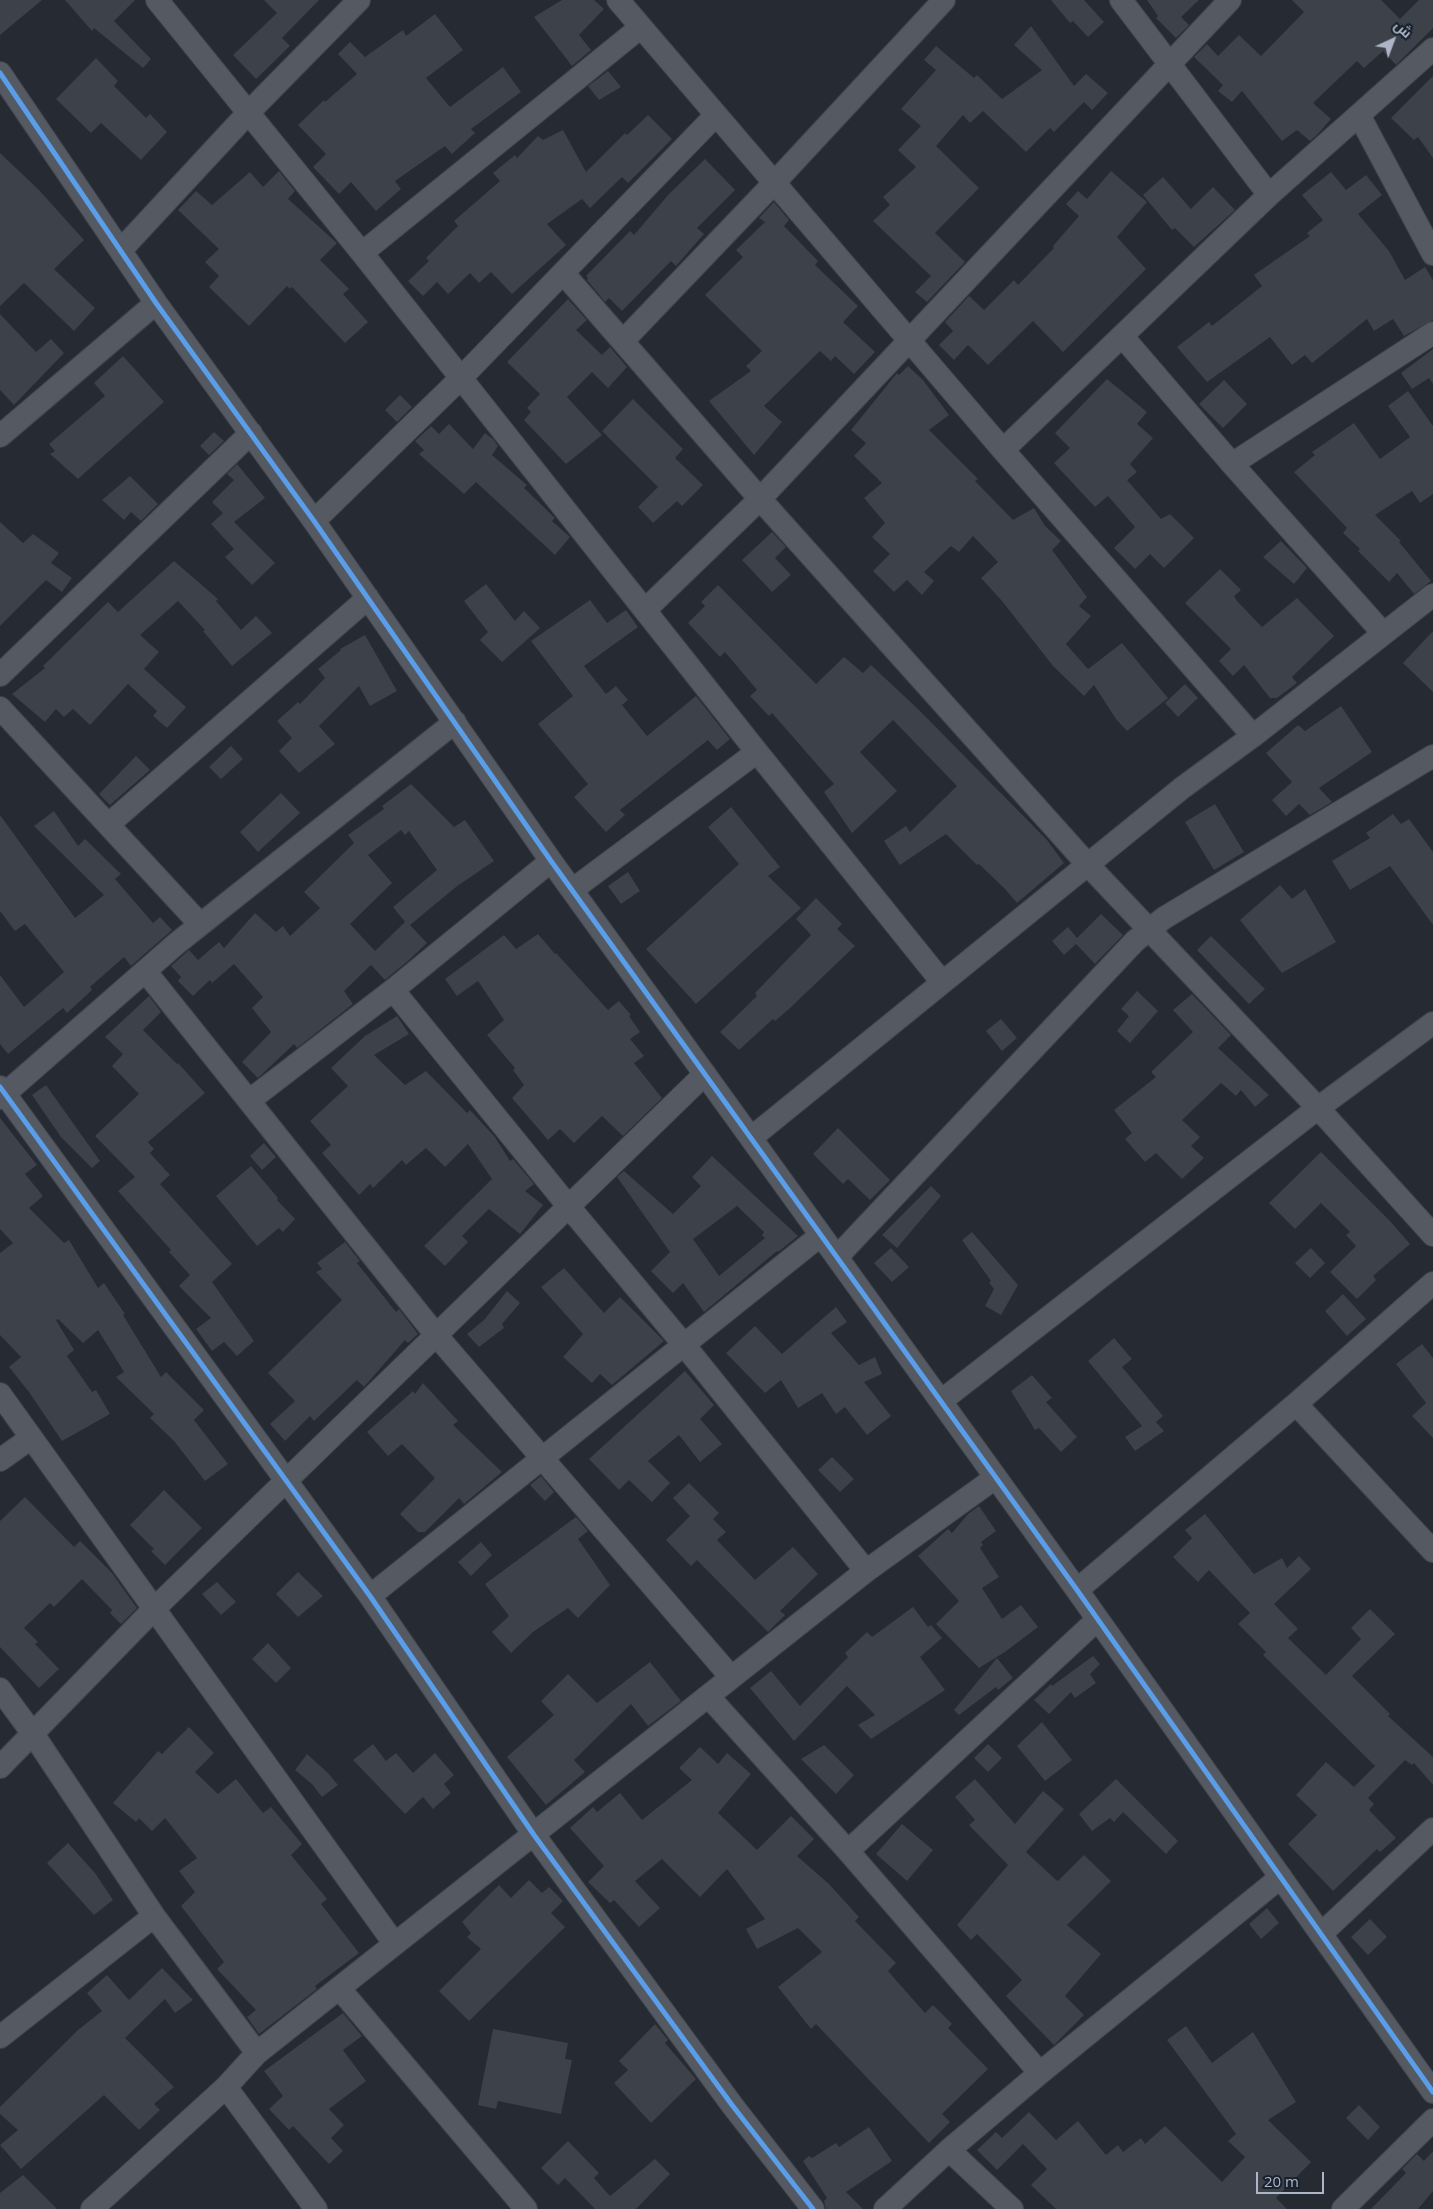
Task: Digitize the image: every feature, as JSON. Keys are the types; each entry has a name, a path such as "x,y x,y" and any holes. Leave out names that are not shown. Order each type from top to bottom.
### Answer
{"street":[{"path":"157,0 362,253 757,752 942,982"},
{"path":"121,250 249,112 359,0"},
{"path":"618,0 776,182 1002,450 1253,736"},
{"path":"623,341 776,182 944,0"},
{"path":"1121,0 1269,194"},
{"path":"645,610 760,499 1230,0"},
{"path":"362,253 641,27"},
{"path":"1002,450 1269,194 1433,49"},
{"path":"0,72 156,303 314,521 551,861 1077,1590 1433,2092"},
{"path":"314,521 461,378 564,274 716,115"},
{"path":"1359,115 1433,254"},
{"path":"564,274 760,499 1089,866 1318,1108 1433,1236"},
{"path":"2,429 156,303"},
{"path":"1232,464 1433,333"},
{"path":"1122,336 1232,464 1383,634"},
{"path":"0,675 251,433"},
{"path":"751,1138 942,982 1089,866 1182,788 1253,736 1433,594"},
{"path":"109,824 368,598"},
{"path":"0,708 200,924"},
{"path":"455,722 200,924 2,1093 287,1480 370,1596 534,1835 732,2105 813,2209"},
{"path":"572,890 757,752"},
{"path":"837,1257 1135,941 1148,930 1164,918 1433,756"},
{"path":"250,1100 393,990 551,861"},
{"path":"146,972 436,1335 543,1456 731,1677"},
{"path":"393,990 569,1207 685,1346 866,1571"},
{"path":"941,1401 1318,1108 1433,1023"},
{"path":"0,1767 155,1608 705,1074"},
{"path":"370,1596 543,1456 685,1346 820,1235"},
{"path":"1077,1590 1296,1404 1433,1283"},
{"path":"0,1394 394,1943"},
{"path":"1296,1404 1433,1551"},
{"path":"0,1460 31,1438"},
{"path":"92,2209 226,2087 257,2053 866,1571 995,1478"},
{"path":"848,1851 1097,1620"},
{"path":"0,1689 33,1734 154,1916 257,2053"},
{"path":"708,1696 848,1851 1040,2073"},
{"path":"1321,1934 1433,1829"},
{"path":"885,2209 949,2150 1040,2073 1281,1877"},
{"path":"0,2037 154,1916"},
{"path":"339,1988 526,2209"},
{"path":"226,2087 316,2209"},
{"path":"1343,2209 1433,2120"},
{"path":"949,2150 1012,2209"}],"building":[{"path":"0,0 42,0 0,35"},
{"path":"65,0 135,0 114,21 151,59 143,68 94,28 92,31"},
{"path":"264,0 319,0 282,38 290,46 256,79 233,55 277,13"},
{"path":"562,0 594,0 604,9 579,35 591,50 572,66 534,17"},
{"path":"1051,0 1084,0 1104,22 1088,37 1073,21 1070,23"},
{"path":"1147,0 1199,0 1181,17 1189,25 1176,38 1156,18 1158,16"},
{"path":"1292,0 1381,0 1400,19 1419,0 1433,0 1433,28 1396,65 1383,51 1364,68 1357,61 1313,103 1331,119 1317,135 1310,141 1297,130 1282,141 1242,91 1232,102 1218,91 1223,85 1194,57 1207,44 1218,56 1239,35 1261,56 1304,12"},
{"path":"435,14 463,50 426,78 450,107 503,67 521,92 471,129 475,133 452,154 445,146 395,181 401,189 376,211 351,182 339,194 313,167 326,154 298,125 324,100 325,102 357,74 338,54 350,42 365,57 403,30 406,36"},
{"path":"1031,26 1074,86 1086,74 1108,93 1092,110 1084,102 1054,132 1050,128 1026,152 983,111 970,123 963,115 936,146 979,188 935,233 965,262 927,302 915,292 931,276 873,221 890,205 883,197 916,167 898,150 921,126 901,109 936,70 924,60 936,46 974,78 977,75 1002,99 1042,70 1014,45"},
{"path":"96,58 118,81 114,86 146,118 150,114 167,132 141,160 101,123 91,133 56,99"},
{"path":"608,71 621,87 599,100 588,86"},
{"path":"1433,76 1433,158 1418,137 1414,140 1391,118"},
{"path":"648,115 672,139 628,183 622,177 590,208 582,199 547,224 566,245 512,294 491,272 479,283 470,273 448,294 437,282 423,296 408,281 429,261 426,258 458,226 454,221 500,181 493,173 515,155 517,158 538,136 543,140 563,130 586,172 625,133 627,135"},
{"path":"0,153 39,190 84,240 54,269 95,308 74,331 24,283 0,306"},
{"path":"705,159 735,190 697,228 704,234 676,266 671,261 622,311 609,298 605,302 587,280 586,276 630,231 634,235 669,194"},
{"path":"279,171 295,191 288,199 337,243 320,260 349,289 343,294 368,322 345,343 292,287 290,289 287,286 249,326 209,287 219,276 205,262 219,249 178,210 196,191 212,205 250,172 263,187"},
{"path":"1111,171 1147,202 1117,237 1146,269 1063,352 1033,321 988,365 968,345 954,360 939,345 953,331 945,322 969,296 984,310 1014,280 1018,285 1054,248 1053,246 1079,216 1066,204 1078,191 1087,199"},
{"path":"1331,172 1346,190 1366,175 1382,195 1358,214 1389,251 1405,280 1425,267 1433,280 1433,320 1404,336 1393,319 1374,331 1367,319 1312,363 1305,355 1292,365 1270,337 1207,382 1177,347 1209,322 1212,326 1262,286 1254,275 1310,236 1307,233 1323,220 1302,195"},
{"path":"1163,177 1191,209 1213,187 1235,210 1194,247 1175,228 1172,230 1143,195"},
{"path":"774,202 789,220 784,226 818,261 815,265 858,306 843,322 875,352 854,374 835,356 831,361 820,351 764,406 782,422 754,455 709,401 751,371 746,366 762,351 705,295 743,257 736,250 765,222 759,218"},
{"path":"568,299 587,320 576,330 602,355 610,347 627,367 608,388 592,372 567,397 602,435 566,464 524,420 531,412 527,408 540,394 507,362"},
{"path":"0,314 36,352 51,339 64,353 14,405 0,390"},
{"path":"1433,349 1433,384 1429,378 1412,389 1401,373"},
{"path":"123,356 164,402 78,479 50,454 55,451 49,444 105,396 94,383"},
{"path":"908,366 923,380 949,415 929,430 978,479 975,481 1013,520 1034,508 1045,526 1061,541 1052,550 1087,597 1079,606 1091,616 1066,644 1088,669 1122,643 1168,698 1127,731 1116,719 1094,685 1084,696 1053,666 1002,601 981,578 998,562 973,536 959,552 951,546 924,572 934,581 922,595 907,580 894,592 873,571 890,554 872,537 885,523 864,498 882,483 854,456 866,443 851,430 897,373 899,375"},
{"path":"1107,379 1147,412 1137,424 1153,438 1130,464 1137,472 1127,480 1161,519 1170,514 1194,538 1164,568 1150,554 1135,569 1114,548 1135,527 1108,496 1095,507 1054,463 1070,448 1055,433"},
{"path":"1224,380 1247,404 1223,428 1199,404"},
{"path":"1408,391 1433,426 1433,494 1420,503 1412,491 1375,515 1401,541 1399,542 1431,581 1414,594 1397,573 1389,582 1358,551 1360,549 1343,533 1347,528 1294,472 1315,455 1312,452 1354,423 1380,459 1410,437 1388,406"},
{"path":"400,395 412,407 397,422 385,410"},
{"path":"633,399 683,449 675,458 703,485 682,506 677,501 653,523 638,507 658,487 602,431"},
{"path":"449,424 473,449 485,433 493,439 498,446 492,455 527,485 524,488 555,518 552,521 570,537 555,555 476,482 464,494 419,454 424,450 415,441 431,426 439,434"},
{"path":"214,432 224,441 209,455 200,446"},
{"path":"237,464 265,498 234,522 275,563 252,585 225,557 234,549 211,524 223,513 212,502 234,480 227,474"},
{"path":"130,476 158,504 141,521 131,512 124,520 102,500"},
{"path":"0,522 23,543 33,534 59,553 51,563 72,578 62,592 46,580 0,626"},
{"path":"772,532 786,547 775,558 791,575 772,592 742,560"},
{"path":"1281,541 1307,568 1294,584 1263,557"},
{"path":"174,561 218,599 216,601 241,630 256,616 272,633 232,666 203,631 205,630 178,601 140,635 159,652 144,669 186,707 167,728 153,716 157,711 128,684 90,725 73,709 64,717 56,709 45,722 12,694 45,668 43,666 108,602 118,612"},
{"path":"1220,569 1241,590 1234,596 1237,601 1262,627 1297,598 1334,636 1292,677 1297,683 1277,698 1270,698 1244,665 1233,676 1219,661 1231,649 1185,603"},
{"path":"486,584 515,621 524,611 540,628 502,662 480,640 488,632 464,601"},
{"path":"718,585 816,684 844,657 863,673 871,665 918,709 1047,840 1064,863 1017,903 1005,889 979,864 977,865 946,834 900,865 884,841 906,826 910,832 957,786 893,720 860,752 897,791 852,833 824,792 834,784 772,713 769,716 750,696 757,690 725,652 720,657 688,623 705,606 701,602"},
{"path":"590,600 607,623 626,610 638,627 584,666 606,694 616,686 628,700 622,705 647,736 696,696 730,739 717,750 708,740 620,810 625,815 606,832 574,797 588,784 538,724 573,696 531,641"},
{"path":"1433,631 1433,692 1403,663"},
{"path":"365,635 397,691 370,706 359,686 319,726 335,744 299,773 279,751 292,738 277,721 298,702 300,704 325,678 318,669 340,649"},
{"path":"1185,684 1198,698 1178,717 1165,703"},
{"path":"1341,706 1372,752 1319,788 1332,802 1310,815 1299,804 1286,816 1272,800 1292,782 1266,753 1298,725 1305,731"},
{"path":"231,746 243,759 221,779 209,767"},
{"path":"136,756 150,770 110,805 99,794"},
{"path":"411,784 454,827 465,820 494,861 456,887 410,925 427,943 409,960 385,980 371,965 344,991 353,1004 297,1048 294,1044 258,1078 242,1062 271,1032 252,1008 263,997 234,964 212,983 210,980 193,996 178,981 181,977 171,966 189,950 198,960 219,942 224,948 255,913 276,932 283,926 290,936 320,908 304,892 354,843 348,835 384,809 382,806","holes":["401,830 405,835 409,831 437,870 393,907 405,922 375,951 350,924 392,883 368,855"]},
{"path":"281,793 300,813 258,852 240,832"},
{"path":"1215,804 1244,852 1214,870 1185,822"},
{"path":"731,807 780,867 768,876 801,908 696,1004 646,949 739,864 708,827"},
{"path":"54,811 78,846 85,839 121,874 115,879 153,923 160,917 172,930 131,966 124,957 90,987 92,990 67,1013 63,1008 8,1054 0,1044 0,975 24,1007 64,972 25,924 15,931 0,911 0,815 75,918 104,895 34,826"},
{"path":"1393,814 1401,824 1409,819 1433,852 1433,925 1390,866 1350,890 1332,861 1370,838 1366,833"},
{"path":"628,872 640,891 621,904 608,886"},
{"path":"1280,885 1292,899 1305,889 1336,942 1282,973 1240,920"},
{"path":"816,898 842,924 837,929 855,946 789,1009 775,1021 773,1019 739,1050 720,1032 757,996 755,993 811,935 796,919"},
{"path":"1101,914 1123,935 1095,964 1076,944 1064,955 1052,941 1068,927 1077,938"},
{"path":"538,934 608,1010 619,1001 631,1015 629,1016 640,1032 630,1039 644,1056 634,1063 662,1098 623,1136 602,1116 574,1143 560,1129 548,1140 512,1098 524,1085 513,1070 515,1068 487,1035 504,1020 478,981 457,996 445,979 504,935 516,949"},
{"path":"1211,936 1265,989 1249,1004 1197,950"},
{"path":"1137,991 1158,1011 1130,1043 1117,1031 1129,1016 1121,1009"},
{"path":"1192,994 1231,1035 1218,1048 1269,1095 1255,1107 1241,1090 1236,1096 1221,1083 1182,1120 1200,1137 1191,1146 1204,1158 1182,1179 1156,1153 1145,1162 1125,1139 1132,1133 1114,1110 1156,1077 1151,1072 1193,1032 1173,1010"},
{"path":"149,996 161,1012 143,1030 178,1063 205,1093 148,1142 154,1149 150,1153 170,1175 160,1184 232,1264 212,1282 254,1341 237,1356 224,1342 212,1351 196,1329 211,1318 179,1286 190,1275 169,1252 171,1250 118,1191 135,1177 95,1136 139,1094 112,1066 123,1054 105,1037"},
{"path":"397,1016 409,1034 374,1055 405,1085 426,1071 467,1113 470,1110 495,1137 510,1161 513,1159 534,1184 525,1191 543,1205 520,1234 489,1209 462,1236 468,1242 445,1266 424,1246 492,1179 468,1144 445,1167 426,1148 406,1165 402,1160 373,1188 370,1184 359,1195 322,1153 331,1145 310,1121 348,1086 331,1068 365,1036"},
{"path":"1001,1019 1017,1038 1002,1051 986,1031"},
{"path":"46,1085 100,1161 92,1168 61,1137 32,1095"},
{"path":"0,1118 37,1165 25,1174 43,1196 29,1208 64,1243 69,1240 98,1288 104,1283 125,1314 123,1315 161,1377 166,1372 204,1410 194,1420 228,1464 205,1481 174,1441 150,1418 154,1414 116,1377 124,1372 98,1330 83,1343 58,1319 56,1320 74,1350 67,1356 92,1392 96,1390 110,1414 62,1441 29,1392 9,1367 21,1357 0,1335 0,1253 13,1243 0,1229"},
{"path":"838,1128 890,1180 870,1200 848,1179 843,1184 813,1154"},
{"path":"264,1143 276,1157 262,1170 250,1156"},
{"path":"1321,1152 1390,1221 1410,1244 1373,1276 1376,1280 1357,1299 1330,1272 1356,1246 1346,1235 1350,1232 1321,1203 1295,1229 1269,1203"},
{"path":"712,1156 798,1236 777,1251 704,1312 683,1283 673,1293 651,1271 670,1252 617,1177 624,1171 673,1214 701,1186 692,1177","holes":["737,1206 764,1232 762,1235 765,1238 719,1276 693,1239"]},
{"path":"251,1166 278,1198 277,1200 295,1219 283,1232 279,1228 257,1246 216,1196"},
{"path":"931,1186 941,1196 897,1248 882,1235"},
{"path":"972,1232 1018,1285 1001,1315 985,1306 994,1289 989,1283 991,1281 962,1240"},
{"path":"345,1242 360,1261 357,1263 396,1312 399,1309 418,1334 408,1343 405,1340 364,1387 357,1380 314,1421 310,1416 285,1441 270,1424 295,1401 268,1373 342,1300 316,1272 322,1269 317,1263"},
{"path":"891,1248 909,1267 892,1282 874,1263"},
{"path":"1311,1248 1325,1263 1310,1278 1295,1263"},
{"path":"564,1268 604,1313 620,1297 664,1341 612,1385 600,1374 592,1383 563,1357 583,1334 541,1287"},
{"path":"507,1291 520,1303 502,1324 504,1328 479,1347 467,1334 484,1320"},
{"path":"1343,1294 1366,1319 1347,1336 1325,1311"},
{"path":"836,1307 847,1322 831,1333 859,1365 875,1357 882,1374 864,1382 891,1416 867,1435 845,1407 836,1414 822,1393 798,1408 781,1380 765,1393 726,1353 755,1326 782,1354"},
{"path":"1114,1338 1132,1359 1122,1367 1163,1416 1156,1422 1164,1431 1135,1451 1125,1437 1142,1426 1088,1361"},
{"path":"1422,1344 1433,1358 1433,1438 1412,1416 1426,1403 1396,1364"},
{"path":"685,1371 714,1405 700,1419 722,1444 700,1462 679,1435 648,1461 670,1483 652,1502 629,1480 619,1490 589,1459"},
{"path":"1032,1375 1052,1398 1046,1402 1077,1437 1061,1452 1039,1428 1035,1430 1011,1391"},
{"path":"423,1383 458,1421 453,1425 502,1472 464,1504 459,1498 425,1532 418,1532 400,1514 435,1478 402,1444 388,1456 367,1432 413,1391 415,1394"},
{"path":"832,1457 854,1479 840,1492 818,1470"},
{"path":"541,1476 554,1492 545,1501 530,1485"},
{"path":"689,1483 719,1513 713,1519 726,1532 717,1540 755,1580 793,1547 818,1574 780,1611 785,1615 768,1632 697,1560 691,1566 666,1540 690,1516 673,1498"},
{"path":"164,1490 202,1528 165,1565 151,1551 154,1549 130,1525"},
{"path":"25,1497 74,1547 80,1541 112,1573 137,1608 121,1624 110,1613 112,1610 82,1579 54,1607 50,1603 24,1628 38,1642 35,1644 59,1669 39,1688 0,1647 0,1521"},
{"path":"979,1506 996,1531 981,1542 983,1545 980,1548 999,1577 982,1588 1002,1619 1021,1605 1038,1627 1005,1652 979,1668 936,1624 959,1601 918,1556 948,1529 952,1533 968,1514"},
{"path":"1205,1514 1254,1574 1282,1558 1287,1568 1299,1556 1311,1569 1274,1604 1298,1629 1288,1638 1326,1675 1361,1639 1351,1628 1370,1609 1395,1634 1352,1676 1390,1714 1388,1716 1433,1757 1433,1785 1414,1763 1412,1765 1405,1760 1368,1798 1374,1804 1369,1810 1396,1838 1380,1852 1377,1849 1333,1891 1288,1844 1317,1815 1296,1795 1326,1762 1354,1787 1375,1766 1263,1655 1266,1652 1238,1624 1250,1613 1209,1570 1198,1582 1173,1557 1192,1538 1185,1530"},
{"path":"576,1517 588,1531 578,1539 610,1585 578,1618 568,1608 533,1632 511,1653 492,1632 509,1616 485,1584"},
{"path":"481,1542 492,1555 471,1576 458,1562"},
{"path":"298,1572 323,1596 298,1617 276,1594"},
{"path":"217,1582 236,1602 221,1615 202,1594"},
{"path":"913,1607 928,1627 931,1625 942,1638 920,1657 945,1690 871,1739 858,1725 875,1715 847,1686 794,1741 750,1688 771,1671 800,1706 848,1657 845,1653 867,1632 872,1637"},
{"path":"268,1643 291,1668 276,1683 252,1659"},
{"path":"1093,1656 1100,1664 1090,1674 1096,1683 1075,1698 1071,1692 1049,1714 1034,1700 1051,1684 1052,1686"},
{"path":"997,1658 1013,1678 998,1690 996,1687 959,1715 954,1710"},
{"path":"650,1662 681,1701 648,1726 631,1704 574,1760 585,1772 546,1805 507,1757 554,1715 541,1701 568,1674 597,1703"},
{"path":"1042,1722 1072,1760 1045,1781 1017,1746"},
{"path":"189,1727 214,1753 195,1772 218,1794 236,1779 263,1813 271,1807 302,1844 291,1855 327,1899 321,1904 359,1953 315,1986 317,1989 259,2034 247,2017 256,2010 217,1969 224,1962 181,1906 195,1892 179,1871 197,1858 165,1818 152,1831 139,1818 136,1822 113,1803 158,1751 162,1754"},
{"path":"373,1744 386,1761 396,1753 413,1773 435,1753 454,1775 444,1784 451,1793 433,1809 423,1797 405,1814 353,1760"},
{"path":"988,1744 1002,1758 988,1772 974,1758"},
{"path":"824,1745 854,1775 836,1794 801,1759"},
{"path":"700,1747 718,1764 727,1753 751,1774 718,1813 757,1850 791,1816 814,1839 797,1856 829,1884 859,1917 855,1921 896,1963 888,1971 925,2013 933,2005 952,2024 948,2028 988,2069 942,2114 950,2122 929,2143 816,2024 811,2029 778,1987 822,1952 798,1928 757,1949 746,1929 765,1919 727,1869 700,1897 662,1859 635,1881 660,1908 639,1927 614,1900 610,1903 588,1882 604,1866 570,1828 593,1807 597,1812 620,1793 642,1820 692,1780 679,1768"},
{"path":"307,1754 338,1785 322,1797 312,1784 295,1770"},
{"path":"975,1779 1015,1824 1043,1791 1064,1809 1026,1852 1055,1879 1058,1881 1084,1855 1111,1881 1067,1925 1101,1954 1065,1996 1084,2015 1054,2045 1006,1996 1022,1980 977,1934 971,1940 957,1925 1008,1865 969,1825 975,1820 955,1797"},
{"path":"1116,1779 1178,1841 1166,1854 1123,1812 1114,1822 1110,1818 1092,1831 1079,1814"},
{"path":"902,1824 933,1850 907,1881 876,1854"},
{"path":"68,1843 95,1873 113,1900 94,1915 47,1863"},
{"path":"529,1880 542,1893 549,1887 563,1901 551,1913 565,1927 469,2021 439,1991 481,1949 467,1937 471,1933 462,1922 499,1885 511,1898"},
{"path":"1267,1908 1279,1923 1261,1939 1249,1924"},
{"path":"1370,1919 1387,1937 1368,1955 1351,1937"},
{"path":"162,1968 193,2000 175,2013 165,1999 125,2038 174,2087 154,2104 160,2110 139,2130 104,2095 21,2169 0,2145 18,2130 0,2114 0,2107 78,2030 102,2011 87,1993 107,1975 129,2000"},
{"path":"343,2013 362,2036 343,2050 366,2081 329,2109 344,2125 331,2138 343,2151 329,2164 293,2126 289,2130 269,2109 283,2096 264,2071"},
{"path":"655,2024 668,2040 665,2043 696,2079 651,2123 614,2083 628,2070 619,2061"},
{"path":"1186,2026 1212,2063 1253,2032 1296,2102 1268,2120 1311,2162 1276,2198 1287,2209 1056,2209 1031,2185 1047,2169 1023,2144 997,2170 977,2150 996,2132 1002,2138 1029,2112 1056,2140 1078,2121 1106,2155 1118,2145 1123,2152 1141,2138 1145,2144 1165,2126 1222,2182 1245,2157 1228,2141 1236,2134 1167,2040"},
{"path":"493,2029 568,2043 565,2059 572,2060 561,2114 498,2101 496,2109 478,2105"},
{"path":"1359,2105 1380,2127 1368,2140 1346,2118"},
{"path":"869,2127 892,2161 846,2192 863,2209 826,2209 824,2201 827,2198 803,2161 809,2156 812,2158 836,2143 839,2147"},
{"path":"568,2141 599,2173 594,2178 610,2196 655,2159 670,2174 636,2209 595,2209 565,2178 558,2185 541,2168"},
{"path":"1433,2151 1433,2191 1418,2209 1371,2209 1406,2173 1402,2169 1417,2154 1424,2161"},
{"path":"23,2175 57,2209 0,2209 0,2193"}],"cycle path":[{"path":"0,73 156,303 314,521 551,861 1077,1590 1433,2092"},
{"path":"0,1087 370,1596 534,1835 732,2105 813,2209"}]}
